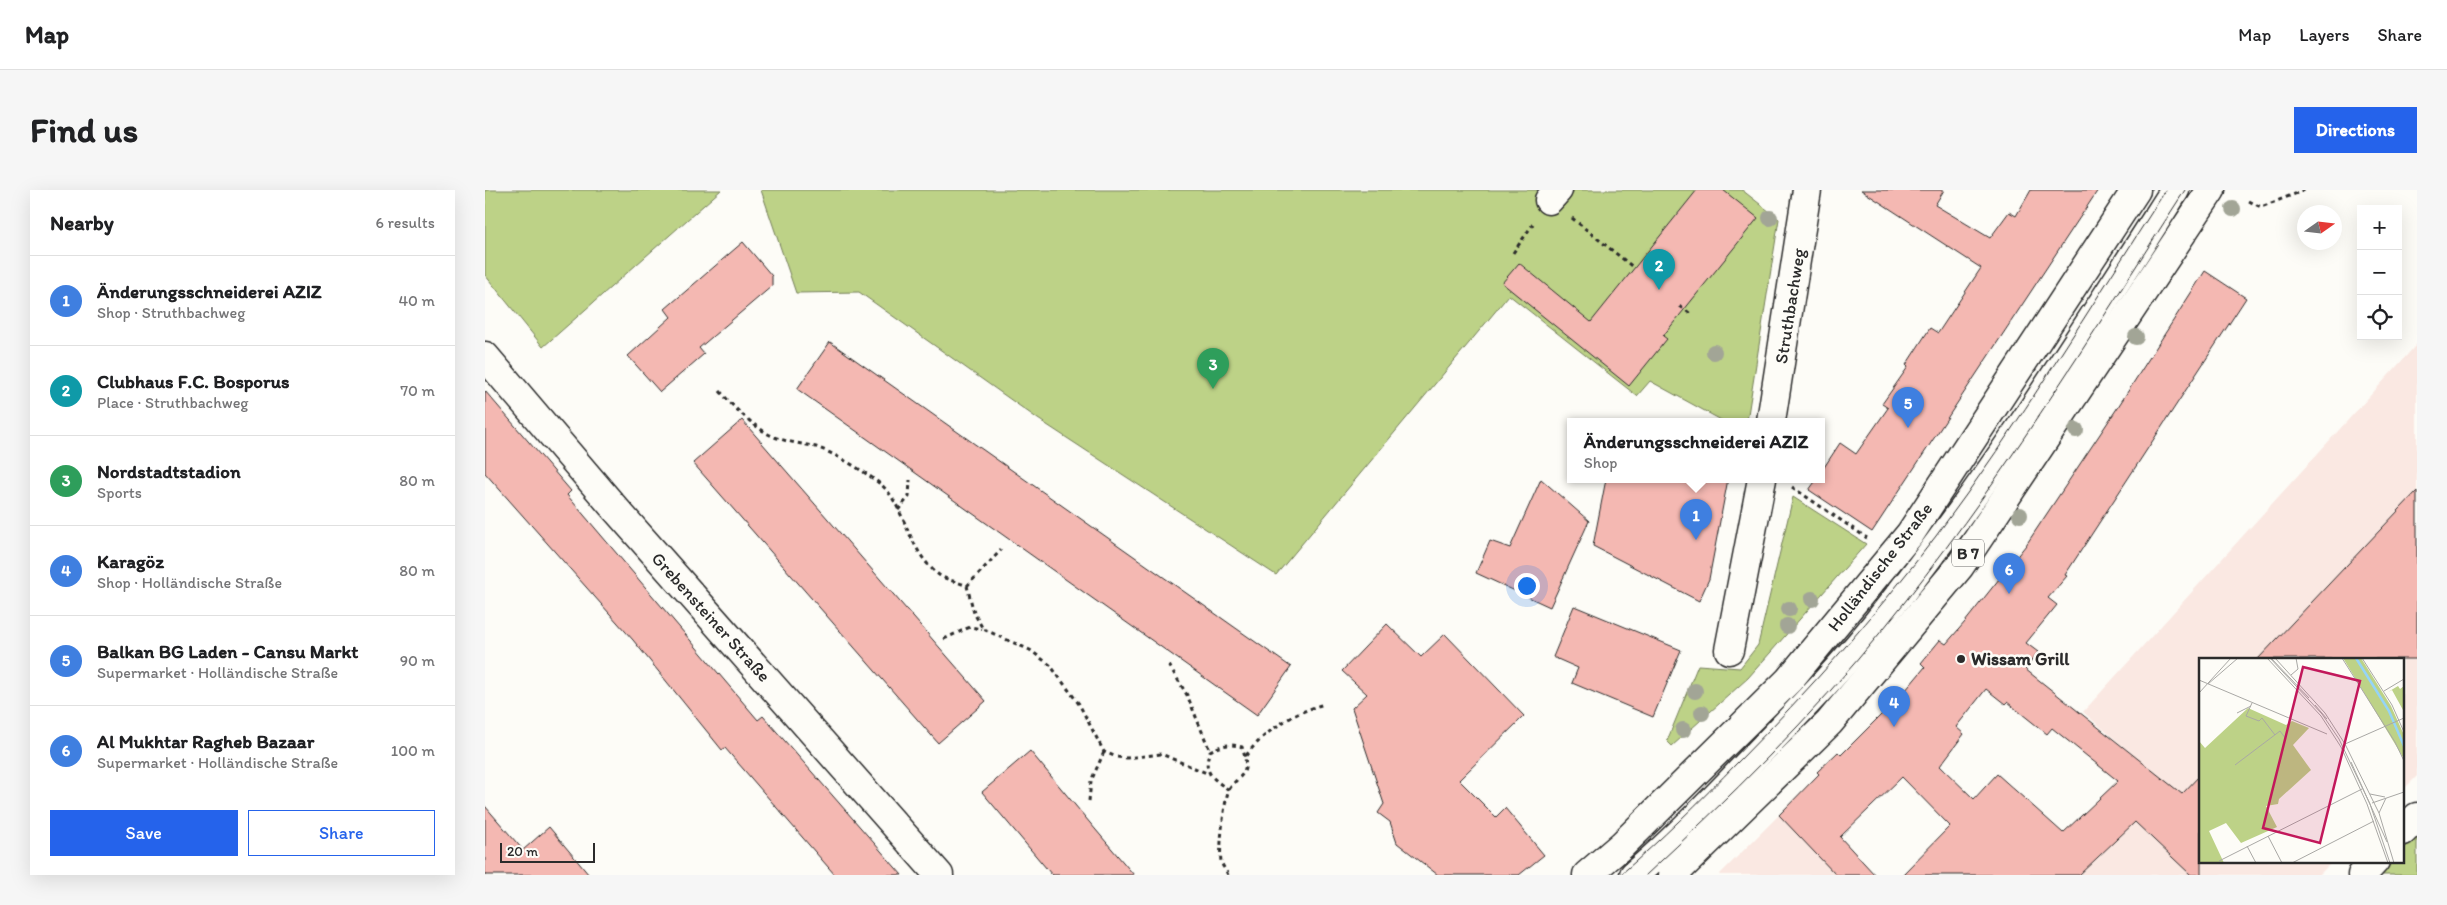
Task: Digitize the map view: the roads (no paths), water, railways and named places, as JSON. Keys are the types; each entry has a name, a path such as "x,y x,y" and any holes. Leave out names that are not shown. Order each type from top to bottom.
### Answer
{"main road":[{"name":"Struthbachweg","path":"1771,418 1807,190"},
{"name":"Holländische Straße","path":"1587,875 1622,845 1789,680 1910,534 2136,190"},
{"path":"1633,875 1713,800 1807,703 1877,624 1942,540 2002,457 2175,190"},
{"name":"B 7","path":"1673,875 1829,723 1960,566 2211,190"},
{"name":"Grebensteiner Straße","path":"485,356 612,505 939,875"},
{"path":"1729,650 1761,483"},
{"path":"2405,830 2417,817"},
{"path":"2363,875 2374,862"}],"tram line":[{"path":"1620,875 1695,806 1790,708 1841,652 1913,566 1967,494 2025,408 2166,190"},
{"path":"1646,875 1799,725 1857,661 1925,576 2041,413 2185,190"}],"place":[{"name":"Clubhaus F.C. Bosporus","path":"1659,290"},
{"name":"Nordstadtstadion","path":"1213,389"},
{"name":"Balkan BG Laden - Cansu Markt","path":"1908,428"},
{"name":"Änderungsschneiderei AZIZ","path":"1696,540"},
{"name":"Al Mukhtar Ragheb Bazaar","path":"2009,594"},
{"name":"Wissam Grill","path":"1961,659"},
{"name":"Karagöz","path":"1894,727"}]}
